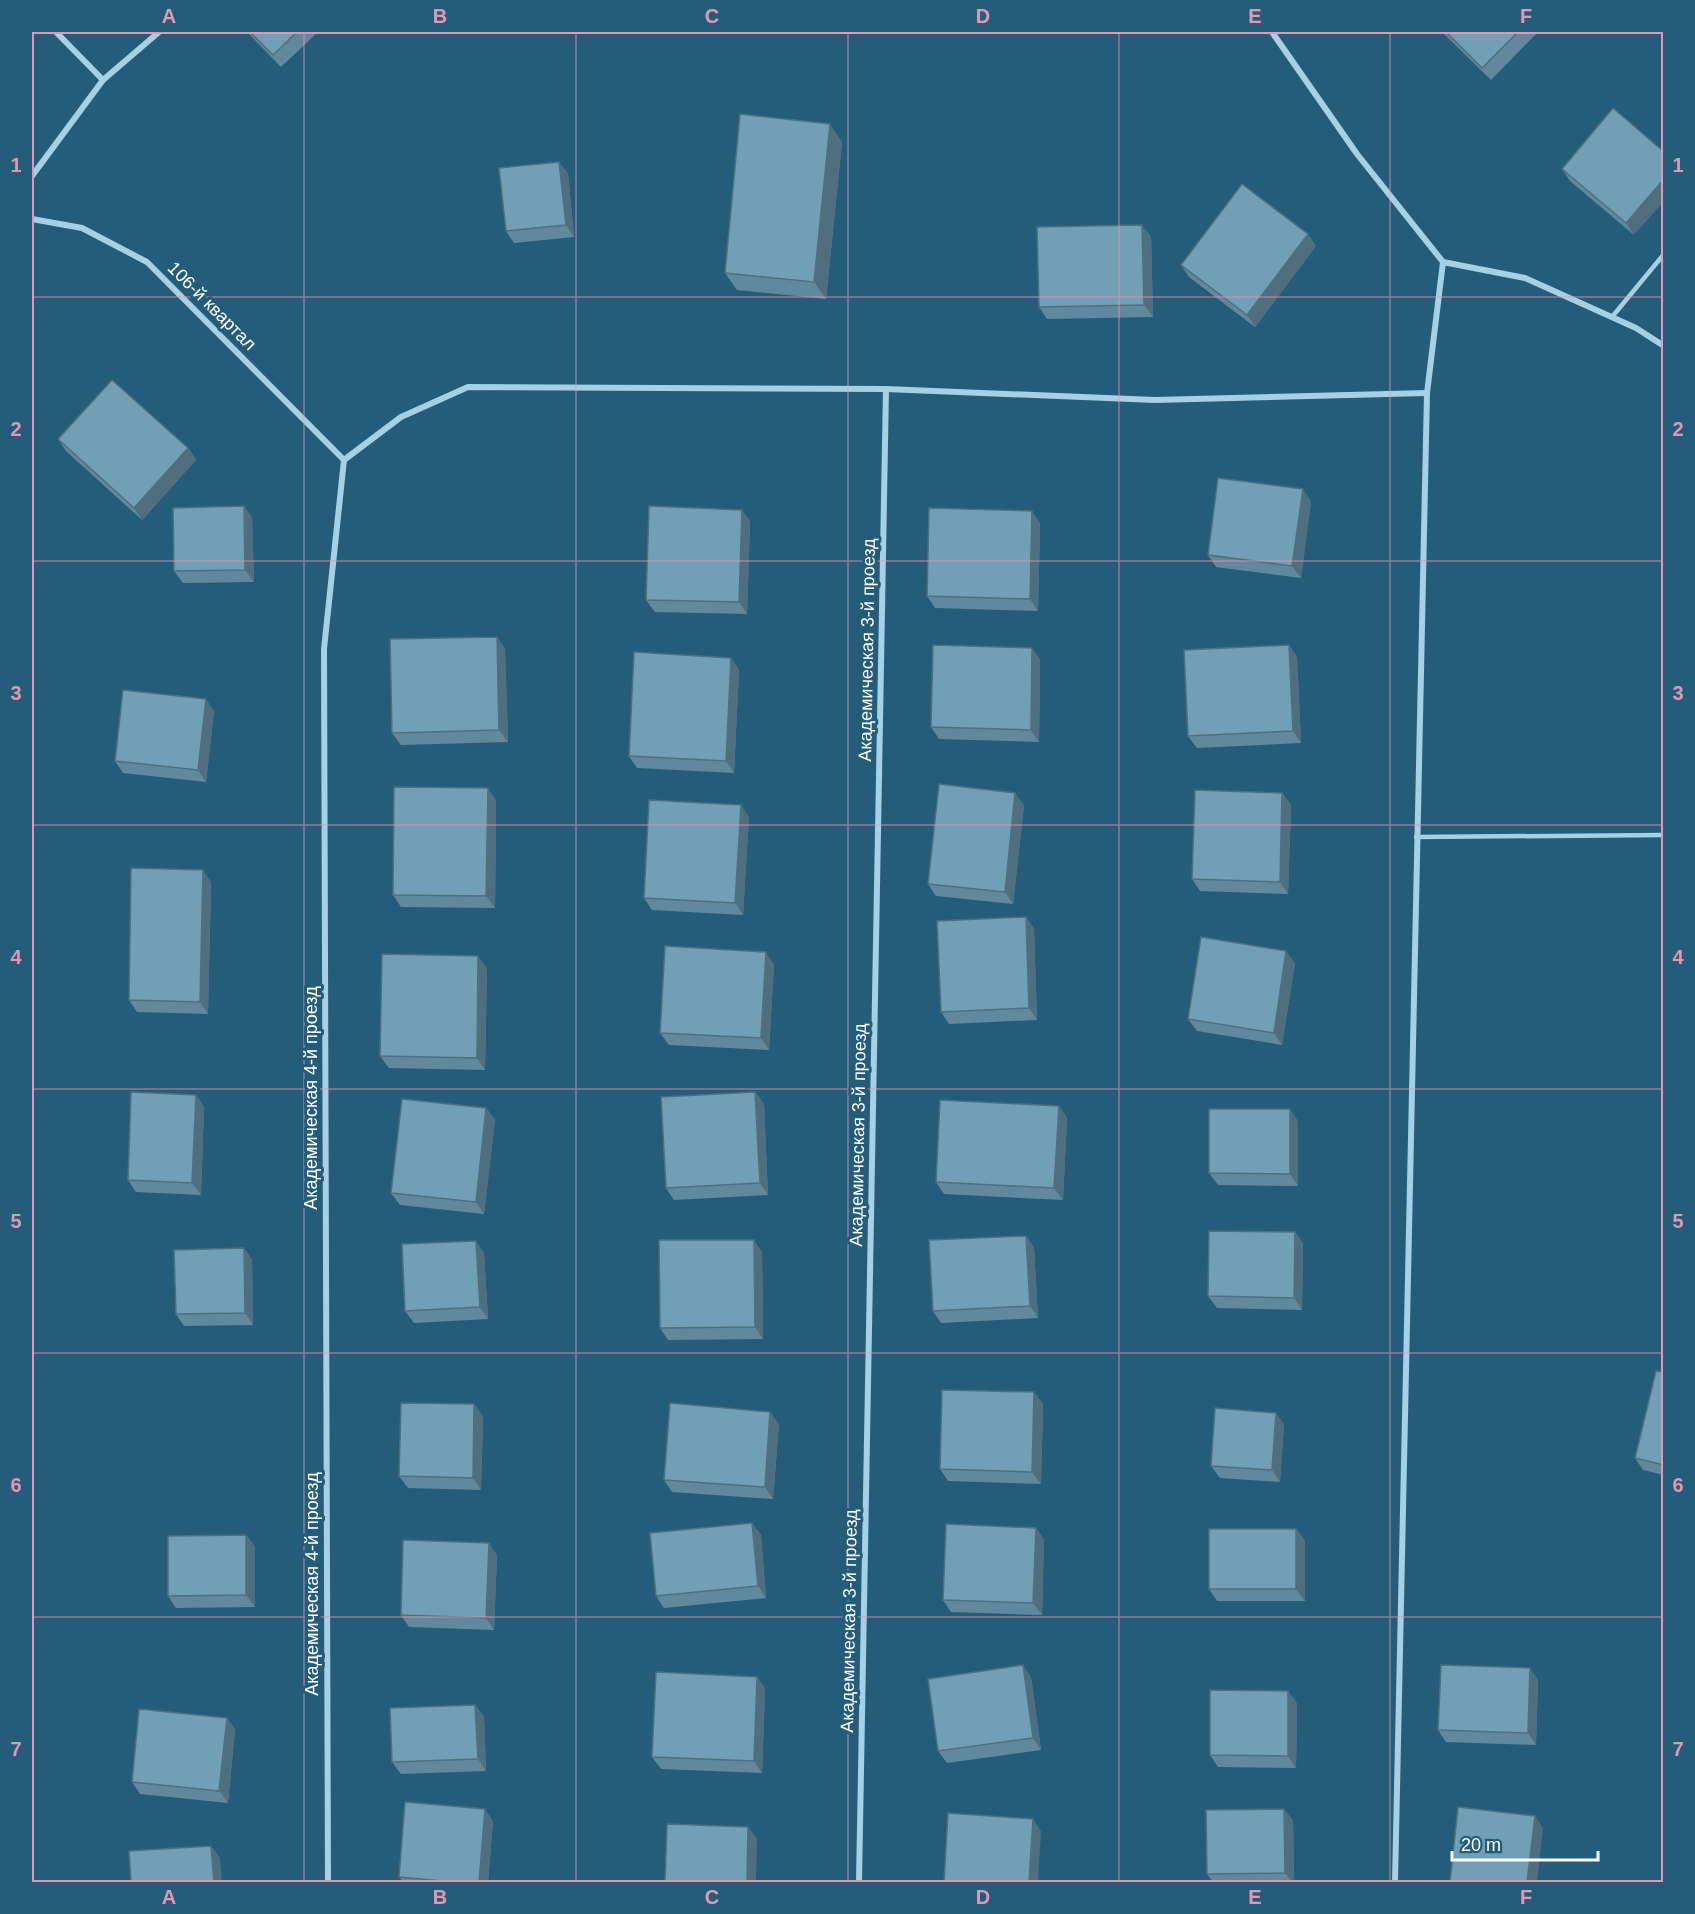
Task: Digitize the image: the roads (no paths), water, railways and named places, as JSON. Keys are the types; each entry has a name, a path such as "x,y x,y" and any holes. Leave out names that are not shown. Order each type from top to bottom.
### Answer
{"street":[{"path":"56,32 103,80"},
{"path":"32,176 103,80 159,32"},
{"path":"1272,32 1357,154 1443,262 1525,278 1636,328 1664,346"},
{"name":"106-й квартал","path":"32,219 82,228 147,262 344,460"},
{"path":"1395,1882 1427,393 1443,262"},
{"path":"344,460 401,417 468,387 886,389 1155,400 1427,393"},
{"name":"Академическая 3-й проезд","path":"859,1882 886,389"},
{"name":"Академическая 4-й проезд","path":"328,1882 324,649 344,460"}],"lane":[{"path":"1612,317 1664,254"},
{"path":"1416,837 1664,835"}]}
